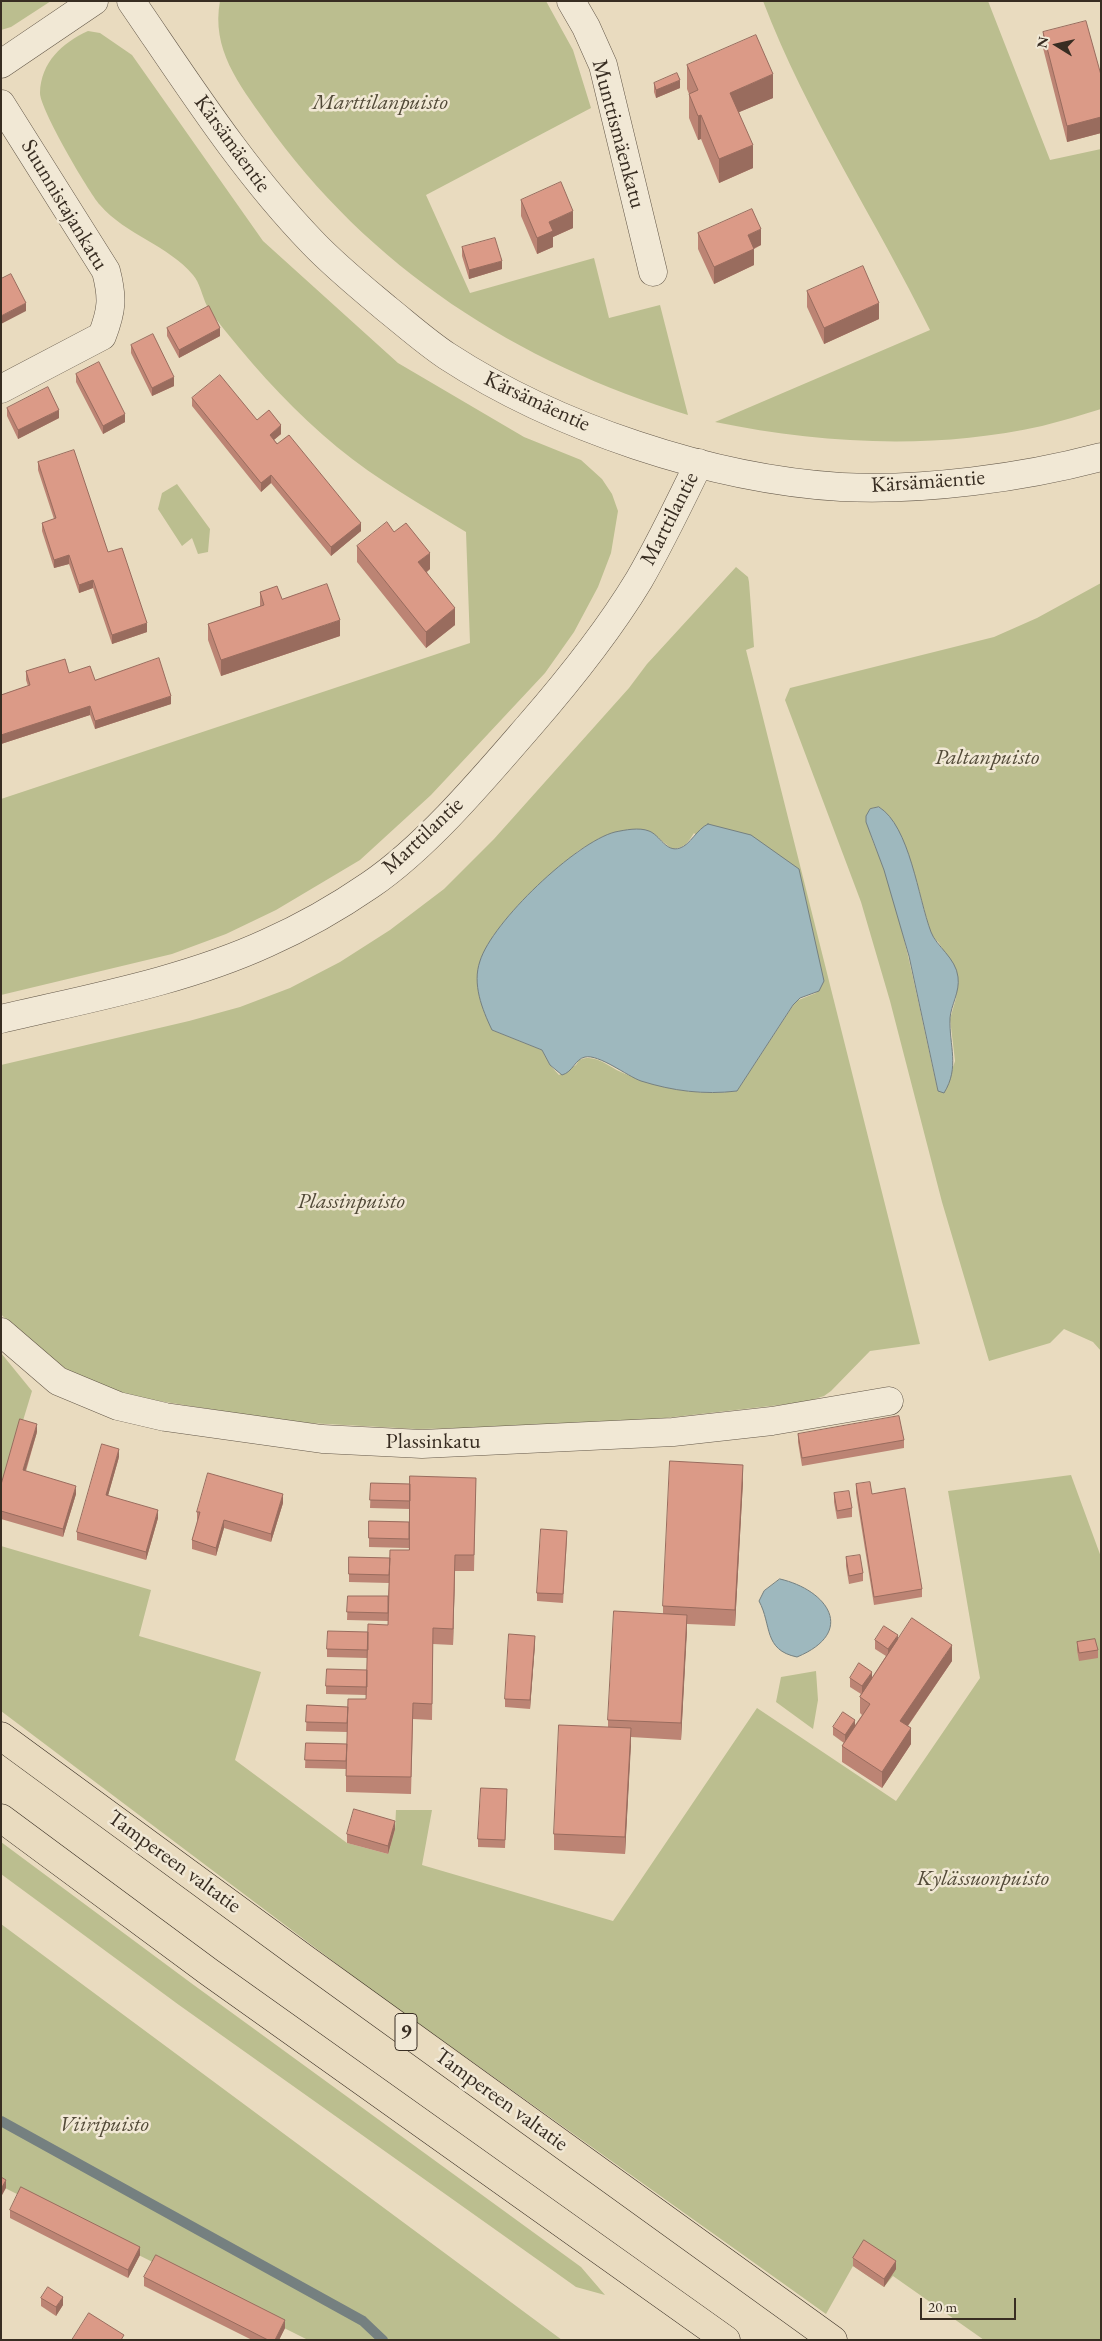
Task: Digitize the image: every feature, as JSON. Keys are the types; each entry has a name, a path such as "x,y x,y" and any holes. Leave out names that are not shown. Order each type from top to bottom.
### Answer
{"highway":[{"name":"Tampereen valtatie","path":"1,1736 833,2340"},
{"path":"1,1818 208,1972 726,2340"}],"street":[{"path":"1,64 94,1"},
{"name":"Kärsämäentie","path":"131,1 267,193 314,244 445,355 500,387 541,407 638,446 699,463 801,483 873,488 933,484 1023,474 1101,457"},
{"name":"Munttismäenkatu","path":"571,1 603,65 653,272"},
{"name":"Suunnistajankatu","path":"1,104 106,271 112,294 111,312 102,336 1,389"},
{"name":"Marttilantie","path":"1,1019 197,970 267,944 323,915 371,884 410,852 450,812 507,752 580,667 638,580 666,530 699,463"},
{"name":"Plassinkatu","path":"1,1332 58,1381 118,1406 164,1417 322,1439 422,1444 673,1432 772,1421 889,1401"}],"green space":[{"path":"1,1 51,1 11,27 1,30"},
{"name":"Marttilanpuisto","path":"220,1 546,1 573,50 591,108 426,195 470,293 594,258 609,318 660,305 688,415 625,393 564,368 506,338 451,304 399,265 351,222 306,174 246,93 229,65 223,50 218,18"},
{"path":"763,1 988,1 1050,160 1101,149 1101,409 1042,426 1001,434 919,441 837,439 796,435 715,422 930,330 821,127 781,44"},
{"path":"88,31 100,33 132,55 263,241 398,363 524,437 581,460 602,479 612,494 618,511 611,553 598,587 574,632 545,673 431,795 360,860 276,910 226,934 172,954 1,995 1,799 470,643 466,532 368,470 337,447 308,421 266,378 217,320 207,306 193,275 172,256 110,215 100,205 86,184 56,132 42,102 40,93 44,72 55,55 70,41"},
{"path":"177,484 210,529 208,552 198,554 192,538 182,546 158,509 162,493"},
{"name":"Plassinpuisto","path":"736,567 748,577 754,647 746,650 920,1344 870,1351 831,1391 824,1396 806,1402 621,1423 537,1427 416,1429 291,1422 134,1397 79,1376 45,1355 15,1329 1,1314 1,1065 189,1021 240,1007 290,988 340,962 390,930 444,889 494,839 629,688 647,664","holes":["627,830 651,832 672,849 685,844 694,833 821,971 823,977 816,993 796,1001 737,1091 707,1093 663,1087 635,1078 590,1058 579,1060 576,1065 559,1075 550,1065 542,1050 492,1030 501,925 525,898 578,851 602,837"]},
{"name":"Paltanpuisto","path":"1101,583 1101,1351 1093,1342 1064,1329 1050,1343 989,1361 942,1202 890,1001 861,902 785,700 790,688 994,637 1037,618","holes":["879,807 889,816 905,846 912,865 931,935 939,943 958,977 956,998 950,1019 955,1061 945,1091 938,1091 901,925 885,871 870,833 870,809"]},
{"path":"1,1353 32,1391 1,1493"},
{"name":"Kylässuonpuisto","path":"1071,1475 1101,1557 1101,2340 984,2340 893,2276 884,2287 853,2266 826,2314 366,1986 1,1711 1,1546 151,1590 139,1636 261,1672 235,1760 347,1843 388,1854 395,1829 396,1810 432,1810 422,1865 613,1921 757,1708 896,1801 980,1678 948,1491"},
{"path":"816,1671 818,1700 813,1729 776,1702 781,1677"},
{"path":"1,1842 581,2267 605,2295 576,2287 179,2005 1,1874"},
{"name":"Viiripuisto","path":"1,1924 562,2340 308,2340 1,2186"}],"water":[{"path":"879,807 890,816 906,846 931,932 954,964 958,977 958,988 950,1018 953,1056 952,1074 944,1093 938,1091 909,956 884,870 866,822 866,816 870,809"},
{"path":"708,824 751,835 799,869 824,981 819,991 800,998 793,1005 737,1091 701,1092 665,1087 641,1081 605,1062 591,1057 582,1058 562,1075 550,1065 542,1050 492,1030 479,996 477,979 480,961 501,926 537,886 579,851 598,839 615,832 632,829 649,831 667,846 675,849 684,846 700,829"},
{"path":"780,1579 797,1584 811,1592 822,1602 829,1613 831,1624 826,1636 815,1647 797,1657 786,1654 773,1643 759,1601 764,1591"}],"building":[{"path":"1086,21 1101,75 1101,117 1067,126 1043,32"},
{"path":"756,35 773,74 730,93 753,145 719,159 701,115 698,116 689,94 698,90 687,65"},
{"path":"677,73 680,80 656,90 654,83"},
{"path":"561,182 573,211 549,222 553,231 537,238 521,200"},
{"path":"752,209 761,229 748,235 754,249 714,267 698,233"},
{"path":"495,238 502,261 469,270 462,247"},
{"path":"863,266 879,303 824,328 807,291"},
{"path":"11,274 26,303 1,316 1,279"},
{"path":"209,306 220,328 179,350 167,328"},
{"path":"153,334 174,377 152,388 131,345"},
{"path":"99,362 125,414 103,426 76,374"},
{"path":"220,375 257,420 269,410 281,425 270,435 277,444 289,435 361,523 331,547 271,475 261,483 192,398"},
{"path":"48,387 59,410 18,430 7,408"},
{"path":"74,450 108,552 122,548 147,623 112,635 93,580 79,585 69,555 54,560 42,523 56,518 38,462"},
{"path":"387,522 394,532 406,523 430,553 418,562 455,608 426,632 357,546"},
{"path":"327,584 340,620 221,660 208,624 264,605 260,592 277,586 282,599"},
{"path":"159,658 171,696 95,721 90,706 1,735 1,695 30,685 26,671 65,659 69,673 90,666 95,680"},
{"path":"899,1416 904,1440 802,1458 798,1434"},
{"path":"20,1419 37,1424 23,1470 76,1486 63,1529 1,1511 1,1485"},
{"path":"102,1444 119,1449 106,1495 158,1510 146,1552 77,1532"},
{"path":"670,1461 743,1465 735,1610 663,1606"},
{"path":"208,1473 283,1494 271,1534 224,1520 216,1548 192,1540 200,1512 197,1512"},
{"path":"410,1476 476,1478 474,1555 455,1555 453,1629 433,1628 432,1704 413,1703 411,1777 346,1776 348,1699 366,1699 368,1624 388,1625 390,1550 409,1550"},
{"path":"870,1482 872,1494 905,1488 922,1589 874,1597 856,1484"},
{"path":"371,1483 410,1484 410,1501 370,1500"},
{"path":"849,1491 852,1508 837,1511 834,1493"},
{"path":"369,1521 409,1522 409,1539 369,1538"},
{"path":"541,1529 567,1531 563,1594 537,1593"},
{"path":"860,1555 863,1573 849,1576 846,1557"},
{"path":"349,1557 390,1558 389,1575 349,1574"},
{"path":"348,1596 388,1596 388,1613 347,1612"},
{"path":"614,1611 687,1615 681,1723 608,1720"},
{"path":"912,1618 952,1645 900,1721 911,1728 882,1772 842,1746 870,1704 860,1697"},
{"path":"884,1626 898,1635 888,1649 875,1640"},
{"path":"328,1631 368,1632 368,1650 327,1649"},
{"path":"509,1634 535,1636 530,1700 505,1699"},
{"path":"1095,1639 1098,1650 1079,1653 1077,1642"},
{"path":"859,1663 872,1672 862,1686 850,1678"},
{"path":"327,1669 367,1670 367,1687 326,1686"},
{"path":"307,1705 348,1707 347,1723 306,1722"},
{"path":"843,1712 855,1720 845,1735 833,1727"},
{"path":"559,1725 631,1728 625,1837 554,1834"},
{"path":"306,1743 347,1744 346,1761 305,1760"},
{"path":"481,1788 507,1789 505,1840 478,1839"},
{"path":"354,1809 395,1821 388,1846 347,1834"},
{"path":"1,2177 6,2180 1,2189"},
{"path":"21,2187 140,2247 128,2270 10,2210"},
{"path":"864,2240 896,2261 884,2279 853,2258"},
{"path":"156,2255 285,2320 275,2340 268,2340 144,2277"},
{"path":"48,2287 63,2297 56,2307 41,2298"},
{"path":"89,2313 124,2335 121,2340 72,2340"}],"waterway":[{"path":"1,2121 363,2321 383,2340"}]}
